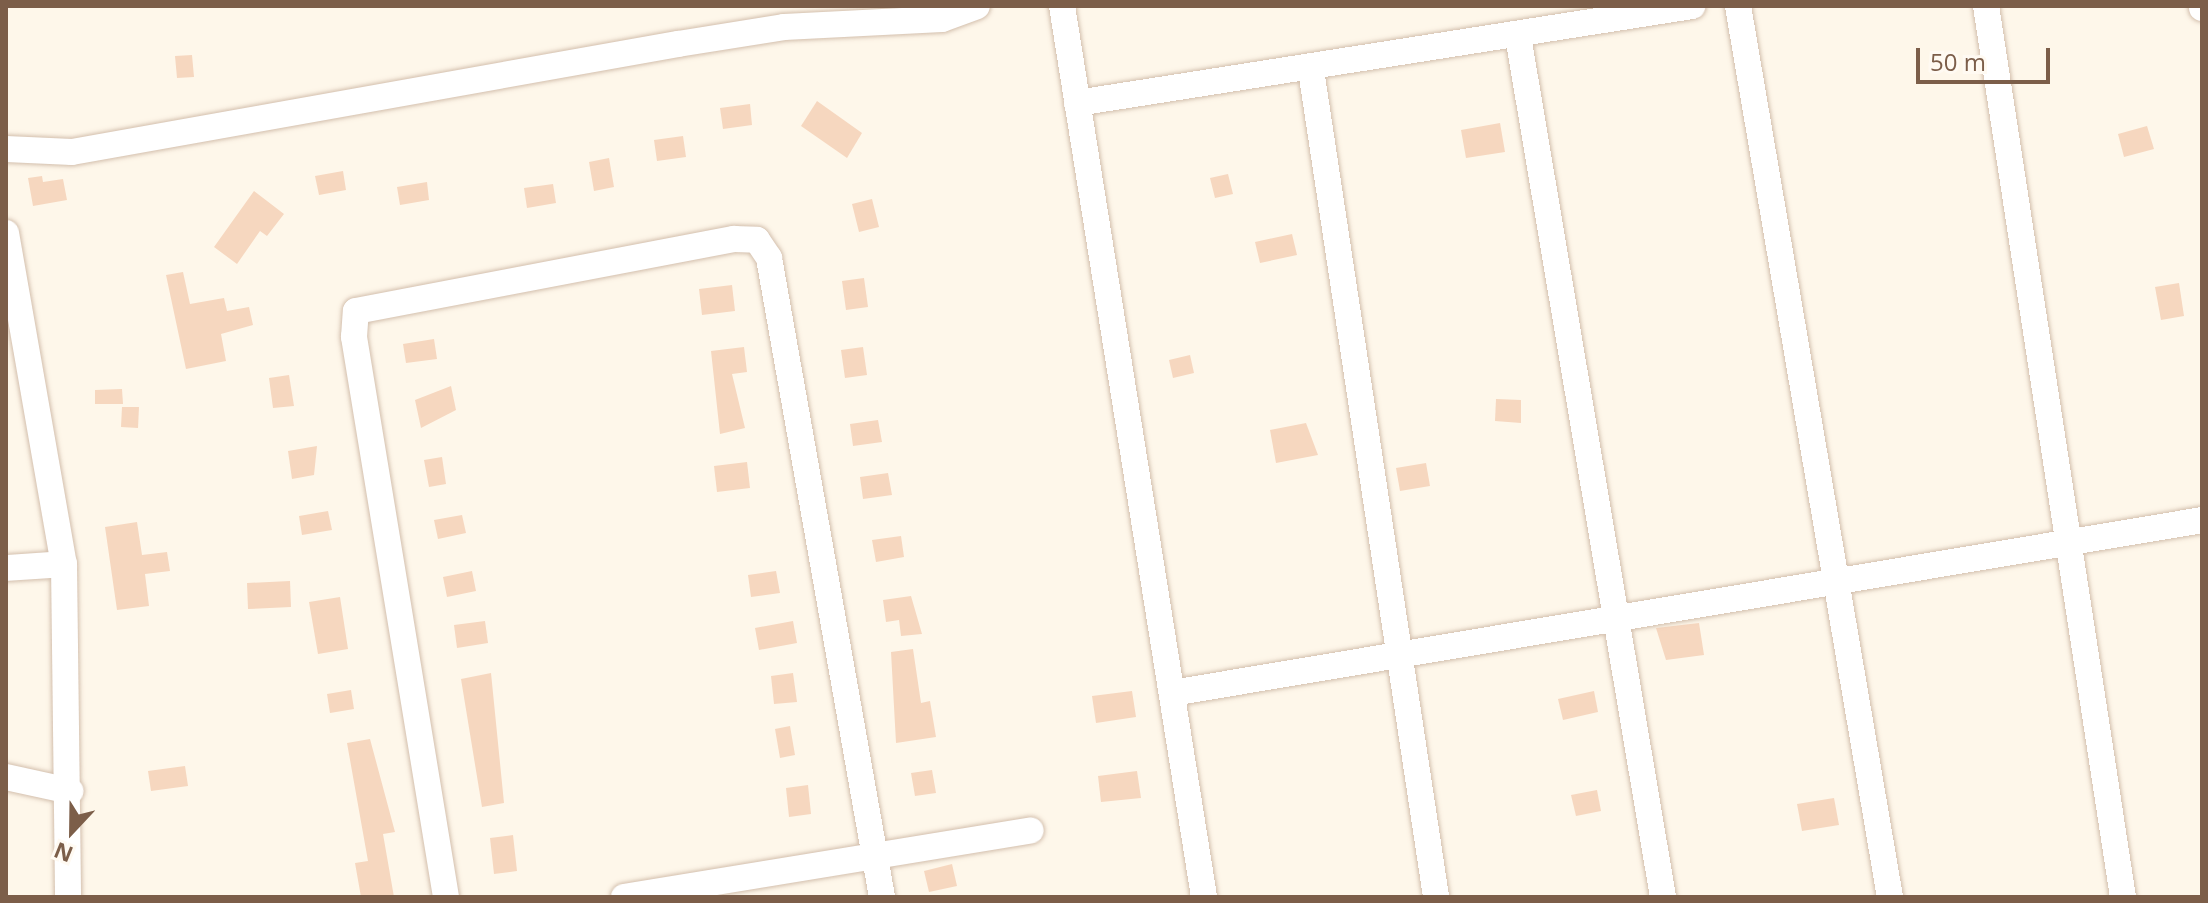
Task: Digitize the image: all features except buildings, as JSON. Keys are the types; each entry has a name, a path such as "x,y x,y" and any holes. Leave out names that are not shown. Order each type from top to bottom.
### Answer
{"street":[{"path":"6,149 72,152 678,44 784,27 942,19 977,6"},
{"path":"1062,6 1204,897"},
{"path":"1077,103 1311,70 1692,6"},
{"path":"1738,6 1890,897"},
{"path":"1986,6 2063,544 2123,897"},
{"path":"1518,36 1663,897"},
{"path":"1311,70 1436,897"},
{"path":"6,233 64,564 70,791 68,897"},
{"path":"446,897 354,337 356,311 734,239 757,240 769,258 882,897"},
{"path":"1172,693 1836,579 2202,520"},
{"path":"6,568 64,564"},
{"path":"6,777 70,791"},
{"path":"624,897 1031,830"}]}
